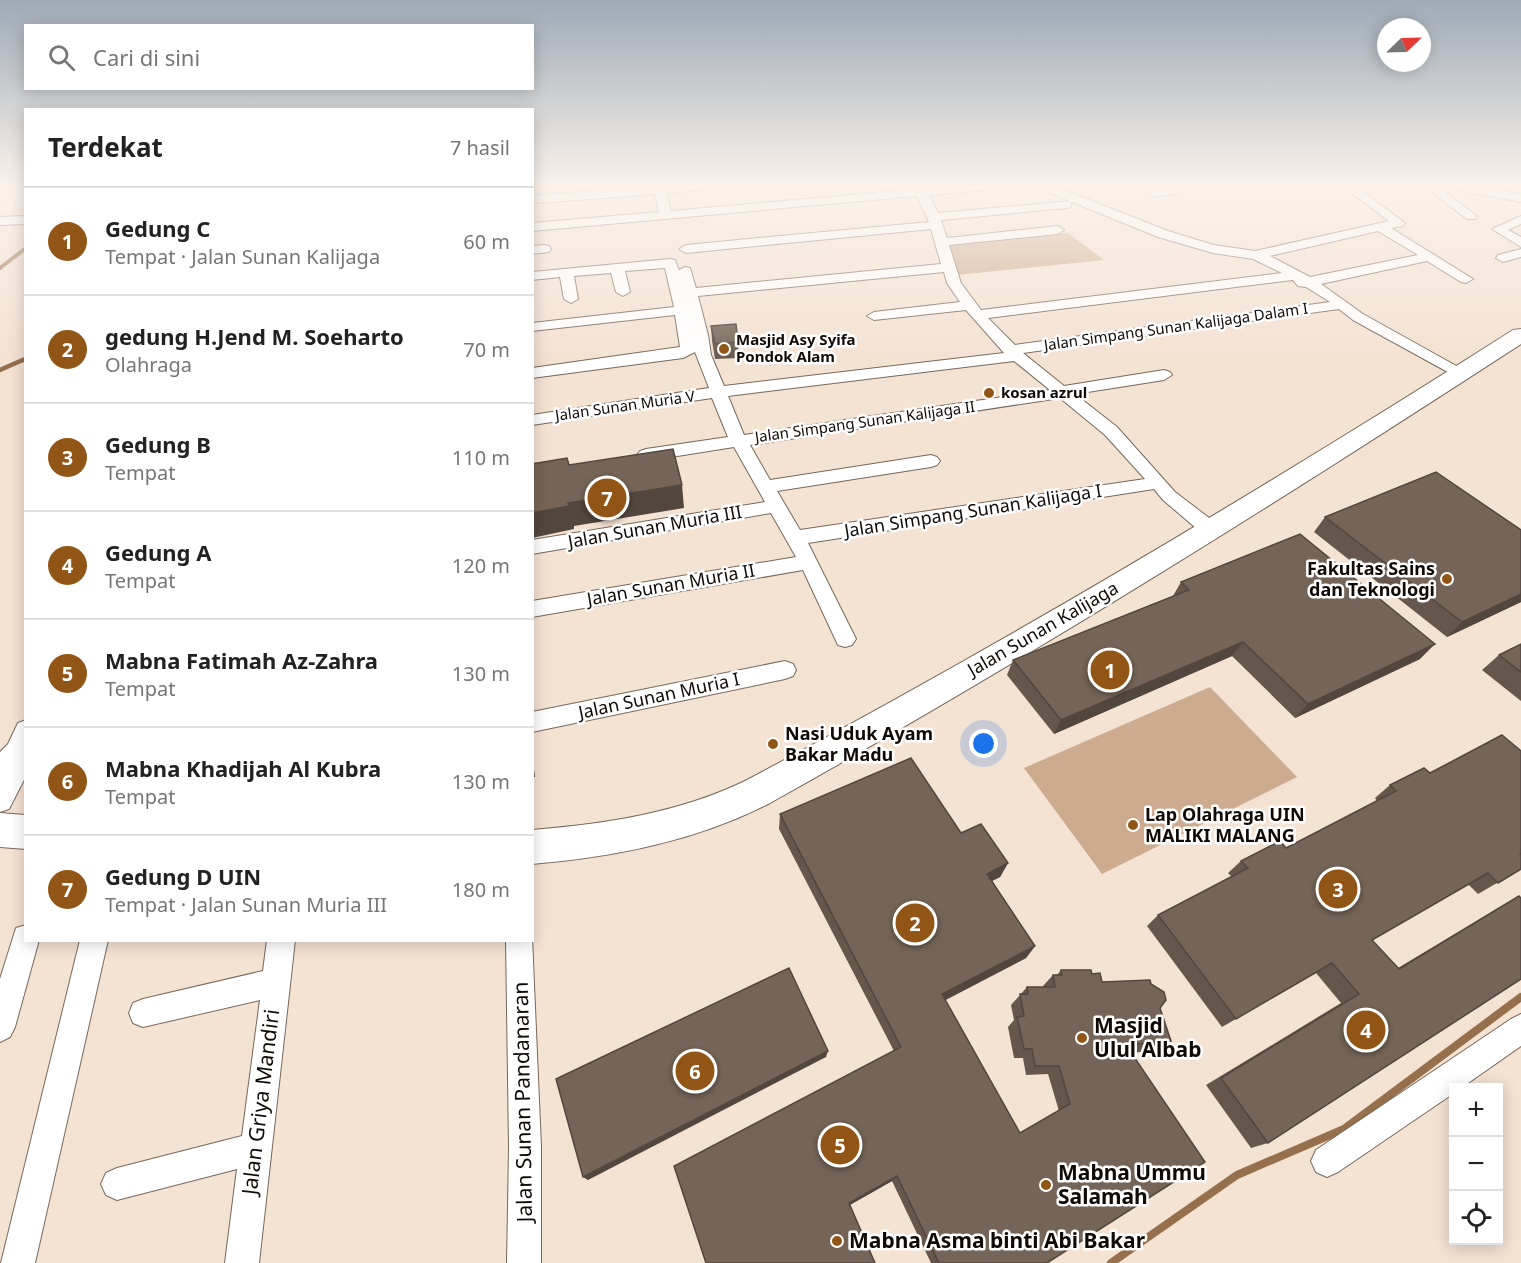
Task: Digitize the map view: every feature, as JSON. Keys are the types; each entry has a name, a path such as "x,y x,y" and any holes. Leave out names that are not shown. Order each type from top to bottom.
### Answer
{"main road":[{"name":"Jalan Sunan Kalijaga","path":"534,847 565,845 635,833 711,813 744,798 1038,632 1378,427 1521,335"},
{"path":"0,830 24,832"}],"street":[{"path":"686,249 724,245"},
{"path":"943,245 954,283 973,310 1011,354 1111,431 1139,460 1153,484 1210,529"},
{"path":"1199,245 1255,255 1300,245"},
{"path":"1409,245 1466,279"},
{"path":"1503,258 1521,253"},
{"path":"1255,255 1292,276 1311,282 1358,317 1461,373"},
{"path":"1311,282 1429,257"},
{"path":"534,276 670,263 678,286 688,351 534,373"},
{"path":"617,267 624,292"},
{"path":"691,293 948,267"},
{"path":"566,272 571,299"},
{"path":"685,272 707,335 703,356 717,392 738,440 809,562 845,639"},
{"path":"874,316 973,310 1292,276"},
{"name":"Jalan Simpang Sunan Kalijaga Dalam I","path":"717,392 1011,354 1343,304"},
{"path":"534,327 681,310"},
{"name":"Jalan Simpang Sunan Kalijaga II","path":"624,458 1164,375"},
{"name":"Jalan Sunan Muria V","path":"534,420 717,392"},
{"path":"766,487 931,461"},
{"name":"Jalan Simpang Sunan Kalijaga I","path":"795,538 1153,484"},
{"name":"Jalan Sunan Muria III","path":"534,547 777,506"},
{"name":"Jalan Sunan Muria II","path":"534,609 809,562"},
{"name":"Jalan Sunan Muria I","path":"534,722 785,670"},
{"path":"0,801 17,769 14,750"},
{"path":"0,1027 25,942"},
{"path":"18,1263 94,942"},
{"name":"Jalan Griya Mandiri","path":"242,1263 282,942"},
{"name":"Jalan Sunan Pandanaran","path":"520,942 524,1263"},
{"path":"143,1013 275,982"},
{"path":"1327,1161 1521,1029"},
{"path":"117,1184 256,1148"}],"shaded area":[{"path":"950,245 1084,245 1104,260 956,275"},
{"name":"Lap Olahraga UIN MALIKI MALANG","path":"1210,687 1297,777 1102,874 1024,768"}],"building":[{"path":"736,324 738,342 715,344 711,326"},
{"path":"673,449 682,485 568,503 569,506 534,513 534,464 567,458 569,465"},
{"name":"Fakultas Sains dan Teknologi","path":"1436,472 1521,530 1521,594 1462,622 1325,517"},
{"path":"1300,534 1435,644 1308,704 1243,642 1061,720 1013,660 1189,590 1181,582"},
{"path":"1521,644 1521,672 1499,655"},
{"path":"1502,735 1521,751 1521,869 1498,883 1488,873 1372,940 1399,969 1519,896 1521,898 1521,979 1268,1143 1221,1078 1359,994 1332,963 1236,1019 1158,915 1248,868 1241,861 1280,841 1286,848 1396,791 1390,785 1424,768 1430,773"},
{"path":"911,758 961,833 981,824 1008,863 987,874 1035,946 942,994 1020,1133 1070,1104 1059,1066 1035,1066 1032,1049 1024,1049 1017,1017 1024,1016 1020,994 1028,994 1027,987 1055,987 1053,975 1062,975 1061,970 1091,970 1092,974 1100,973 1102,982 1150,980 1151,984 1164,992 1166,1000 1160,1008 1171,1041 1126,1045 1205,1162 1047,1263 939,1263 897,1176 849,1203 875,1263 706,1263 674,1166 901,1047 780,814"},
{"path":"789,968 828,1051 583,1177 556,1079"}],"waterway":[{"path":"0,268 24,250"},
{"path":"0,370 24,359"},
{"path":"1111,1263 1237,1175 1344,1129 1521,997"}],"place":[{"name":"Masjid Asy Syifa Pondok Alam","path":"724,349"},
{"name":"kosan azrul","path":"989,393"},
{"name":"Gedung D UIN","path":"607,498"},
{"name":"Fakultas Sains dan Teknologi","path":"1447,579"},
{"name":"Gedung C","path":"1110,670"},
{"name":"Nasi Uduk Ayam Bakar Madu","path":"773,744"},
{"name":"Lap Olahraga UIN MALIKI MALANG","path":"1133,825"},
{"name":"Gedung B","path":"1338,889"},
{"name":"gedung H.Jend M. Soeharto","path":"915,923"},
{"name":"Gedung A","path":"1366,1030"},
{"name":"Masjid Ulul Albab","path":"1082,1038"},
{"name":"Mabna Khadijah Al Kubra","path":"695,1071"},
{"name":"Mabna Fatimah Az-Zahra","path":"840,1145"},
{"name":"Mabna Ummu Salamah","path":"1046,1185"},
{"name":"Mabna Asma binti Abi Bakar","path":"837,1241"}]}
